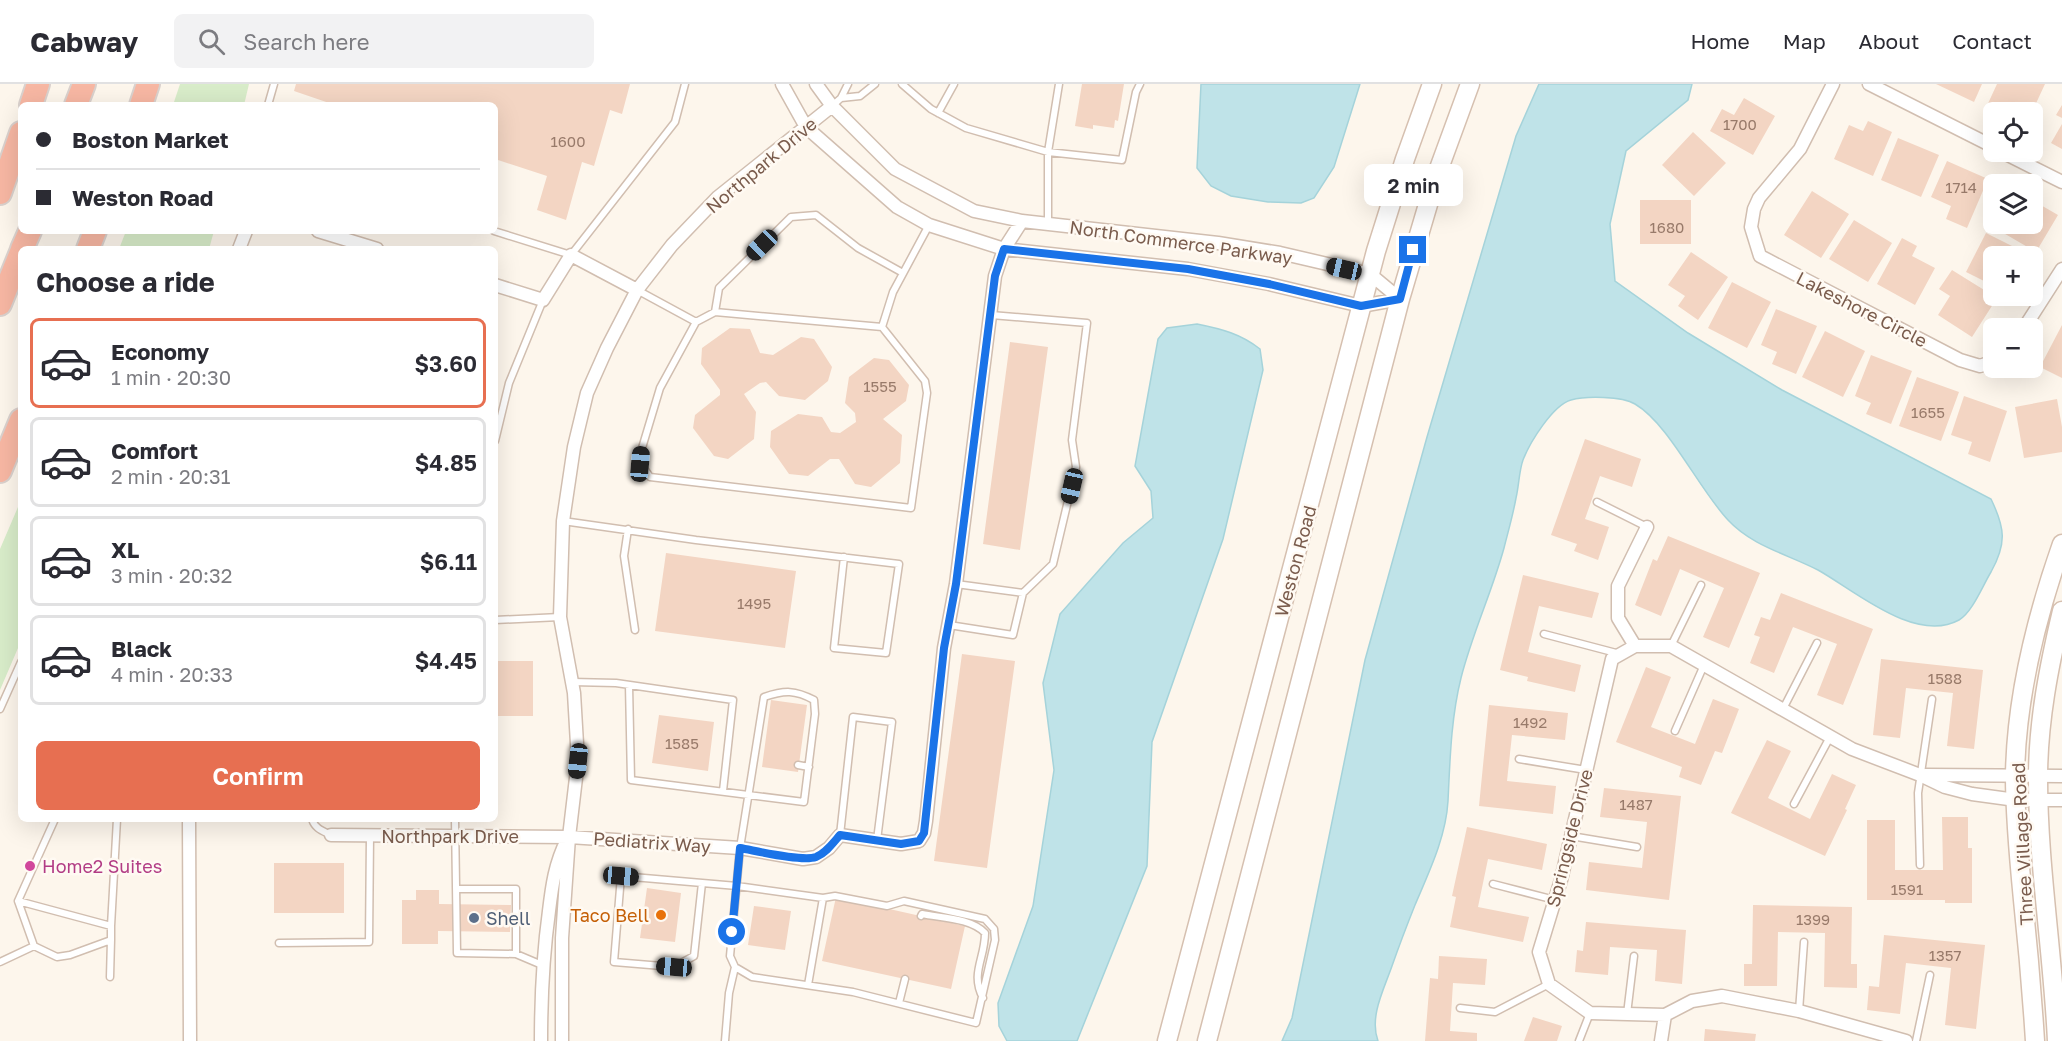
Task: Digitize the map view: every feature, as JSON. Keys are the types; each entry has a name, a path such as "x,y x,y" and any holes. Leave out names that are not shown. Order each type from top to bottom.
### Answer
{"highway":[{"path":"31,102 38,84"},
{"path":"77,102 84,84"},
{"path":"142,102 148,84"},
{"path":"0,193 18,142"},
{"path":"0,304 18,261"},
{"path":"0,471 18,427"}],"main road":[{"name":"Weston Road","path":"1167,1041 1361,306 1401,170 1432,84"},
{"name":"Weston Road","path":"1207,1041 1400,299 1437,174 1470,84"},
{"name":"Three Village Road","path":"2035,1041 2015,776 2028,665 2043,598 2062,544"},
{"name":"Three Village Road","path":"2057,1041 2054,983 2040,851 2038,776 2049,669 2062,611"}],"street":[{"name":"North Commerce Parkway","path":"782,84 806,127 897,207 929,225 1004,249 1188,269 1269,284 1361,306 1400,299"},
{"name":"North Commerce Parkway","path":"816,84 836,102 895,169 974,211 1022,221 1218,243 1280,253 1370,274 1400,299"},
{"name":"Lakeshore Circle","path":"1833,84 1800,149 1759,198 1754,209 1751,226 1760,256 1960,360 1983,365"},
{"path":"1869,84 1983,141"},
{"name":"Northpark Drive","path":"562,1041 562,938 569,837 578,761 572,682 560,617 563,521 574,447 587,393 637,290 672,245 718,197 836,102"},
{"path":"2022,162 2062,182"},
{"path":"840,835 901,844 919,841 924,833 944,648 956,584 995,276 1004,249 1022,221"},
{"path":"328,234 367,246"},
{"path":"498,286 543,300 571,255 637,290"},
{"path":"2030,318 2062,268"},
{"path":"1635,646 1618,618 1618,586 1647,527"},
{"path":"1620,655 1635,646 1671,646 1852,749 1945,787 1972,794 2016,800 2062,800"},
{"name":"Springside Drive","path":"1549,984 1539,952 1571,836 1612,659 1620,655"},
{"path":"1920,775 2062,776"},
{"path":"189,822 190,1041"},
{"name":"Pediatrix Way","path":"569,837 740,848 803,859 816,857 829,848 840,835"},
{"name":"Northpark Drive","path":"331,836 569,837"},
{"name":"Northpark Drive","path":"541,1041 542,965 554,873 559,856 569,837"},
{"path":"1549,984 1590,1013 1665,1015 1692,1001 1722,996 1799,1011 1901,1040"},
{"path":"1661,1041 1665,1015"}],"lane":[{"path":"269,102 274,84"},
{"path":"498,232 571,255 675,122 685,84"},
{"path":"836,102 848,84"},
{"path":"836,102 860,96 875,84"},
{"path":"903,84 938,113 966,128 1048,152 1122,160 1136,92 1140,84"},
{"path":"938,113 954,84"},
{"path":"1048,224 1048,152 1059,84"},
{"path":"716,312 719,288 791,217 816,215 858,248 903,273"},
{"path":"882,327 893,292 929,225"},
{"path":"637,290 696,322"},
{"path":"498,429 509,383 543,300"},
{"path":"716,312 882,327 925,381 927,393 911,508 650,477 640,464 642,448 660,388 696,322 716,312"},
{"path":"949,626 1013,635 1023,593 1053,564 1076,467 1072,440 1087,323 991,315"},
{"path":"1597,502 1647,527"},
{"path":"563,521 696,540 844,557 899,564 886,653 834,648 844,557"},
{"path":"628,529 624,556 635,630"},
{"path":"956,584 1023,593"},
{"path":"1671,646 1701,585"},
{"path":"498,620 560,617"},
{"path":"1544,634 1620,655"},
{"path":"1782,710 1816,643"},
{"path":"1675,731 1704,665"},
{"path":"0,709 18,669"},
{"path":"572,682 629,685 733,699 723,791"},
{"path":"629,685 631,780 723,791 750,795 804,802 815,714 814,700 801,693 781,691 764,697 759,760 750,795 740,848 737,886 730,956 735,967 752,977 852,992 976,1023 995,940 994,929 985,919 904,902 886,906 835,896 823,898 737,886 621,876 614,962 674,967 694,956 702,883"},
{"path":"1920,865 1918,793 1932,699"},
{"path":"840,835 852,717 892,722 877,840"},
{"path":"1794,804 1830,736"},
{"path":"1519,759 1586,770"},
{"path":"798,765 809,766"},
{"path":"54,822 18,901 34,946 57,957 70,955 111,940"},
{"path":"110,977 117,822"},
{"path":"313,822 319,829 331,836"},
{"path":"455,822 457,953 516,954 542,965"},
{"path":"279,943 369,942 370,836"},
{"path":"1571,836 1637,846"},
{"path":"1493,884 1555,900"},
{"path":"457,889 516,889 516,954"},
{"path":"808,986 823,898"},
{"path":"18,901 111,926"},
{"path":"921,916 922,914 965,922 985,933 976,977 977,987 983,998"},
{"path":"1799,1011 1804,942"},
{"path":"0,962 34,946"},
{"path":"1627,1014 1634,956"},
{"path":"724,1041 729,993 735,967"},
{"path":"1916,1041 1930,975"},
{"path":"899,1004 905,979"},
{"path":"1460,1008 1495,1012 1549,984"},
{"path":"1579,1041 1590,1013"}],"green space":[{"path":"180,84 249,84 245,102 174,102"},
{"path":"125,234 213,234 210,246 120,246"},
{"path":"18,507 18,648 0,690 0,549"}],"water":[{"path":"1201,84 1360,84 1334,167 1314,198 1301,203 1268,202 1231,196 1211,186 1197,168"},
{"path":"1539,84 1692,84 1688,100 1626,151 1610,224 1615,281 1688,333 1782,390 1991,499 2001,527 2000,552 1973,605 1959,620 1942,626 1923,625 1905,620 1886,612 1818,570 1759,543 1737,529 1717,507 1660,426 1648,413 1635,404 1621,399 1594,397 1564,403 1543,425 1526,452 1522,464 1504,548 1461,678 1453,724 1444,828 1379,1003 1375,1022 1378,1041 1282,1041 1292,1018 1365,660 1427,437 1516,136"},
{"path":"1197,324 1246,339 1260,349 1263,370 1223,539 1152,742 1147,866 1077,1041 1007,1041 999,1026 998,1003 1033,906 1054,770 1043,683 1060,614 1123,543 1153,518 1151,491 1135,466 1158,339 1167,328"}],"building":[{"path":"296,84 630,84 622,114 610,110 594,166 582,162 566,220 537,210 547,176 498,160 498,102 326,102 294,91"},
{"path":"1082,84 1124,84 1118,121 1115,120 1114,128 1093,125 1093,129 1075,126"},
{"path":"1936,84 1982,84 1974,102"},
{"path":"1997,84 2045,84 2037,102 1989,102"},
{"path":"1744,98 1775,116 1753,155 1710,131 1722,109 1734,115"},
{"path":"2062,105 2062,118 2056,115"},
{"path":"1868,121 1892,132 1873,176 1834,159 1849,125 1863,131"},
{"path":"2062,124 2062,149 2051,143"},
{"path":"1693,132 1726,163 1694,196 1662,165"},
{"path":"1898,138 1939,155 1921,197 1881,180"},
{"path":"1947,161 1983,177 1983,191 1967,228 1946,219 1951,206 1931,197"},
{"path":"1812,191 1849,214 1821,258 1784,235"},
{"path":"1640,200 1691,200 1691,244 1640,244"},
{"path":"2043,206 2058,215 2040,246 2026,246 2005,234 2043,234"},
{"path":"1854,220 1892,243 1868,282 1829,259"},
{"path":"1985,234 2012,246 1983,246 1983,280 1966,272"},
{"path":"1902,238 1917,246 1912,256 1935,268 1915,305 1877,284"},
{"path":"1691,252 1728,277 1698,320 1678,306 1685,296 1668,285"},
{"path":"1952,270 1983,289 1983,306 1992,306 1972,337 1938,315 1950,296 1939,289"},
{"path":"1732,282 1771,302 1747,348 1708,328"},
{"path":"1776,309 1817,326 1796,374 1772,364 1777,352 1761,345"},
{"path":"2062,325 2062,378 2043,368 2043,361"},
{"path":"730,328 750,329 760,353 773,355 801,337 814,339 832,367 828,381 805,400 779,396 766,382 760,383 744,394 756,412 754,439 728,459 714,456 693,428 695,415 720,395 720,390 701,364 702,348"},
{"path":"1825,331 1865,351 1843,397 1802,377"},
{"path":"1010,342 1048,347 1020,550 983,544"},
{"path":"1871,355 1912,371 1891,424 1866,414 1871,403 1855,396"},
{"path":"874,358 889,360 909,385 906,401 883,419 902,435 900,463 871,487 855,484 839,459 830,459 808,476 789,474 770,447 771,431 798,414 822,417 831,432 840,433 856,422 855,413 845,403 849,377"},
{"path":"1917,377 1959,392 1941,441 1899,426"},
{"path":"1964,396 2007,411 1990,462 1968,454 1972,442 1951,435"},
{"path":"2057,399 2062,427 2062,452 2024,458 2015,407"},
{"path":"1585,439 1641,459 1632,487 1600,476 1585,519 1609,527 1598,560 1574,551 1577,544 1551,535"},
{"path":"1668,536 1760,573 1729,648 1703,637 1724,588 1680,569 1661,616 1635,605 1653,559 1657,561"},
{"path":"666,553 796,571 785,648 655,631"},
{"path":"1523,575 1599,593 1592,618 1539,606 1528,652 1581,665 1575,692 1527,681 1528,677 1500,670"},
{"path":"1781,593 1873,629 1843,705 1817,695 1837,644 1793,627 1774,673 1750,663 1760,637 1754,635 1761,617 1770,620"},
{"path":"962,654 1015,661 987,868 934,861"},
{"path":"1881,659 1983,670 1974,749 1947,746 1953,693 1906,688 1900,738 1873,735"},
{"path":"498,661 533,661 533,716 498,716"},
{"path":"1646,667 1671,677 1651,727 1695,744 1713,699 1739,709 1722,753 1715,751 1701,785 1679,777 1682,767 1616,742"},
{"path":"771,700 807,705 798,772 762,767"},
{"path":"1489,705 1568,713 1565,740 1512,735 1507,781 1556,786 1553,814 1479,806"},
{"path":"659,715 714,722 708,771 652,763"},
{"path":"1767,740 1791,751 1768,798 1810,819 1832,774 1856,785 1825,856 1731,813"},
{"path":"1604,788 1681,796 1669,900 1586,890 1589,862 1642,868 1647,822 1600,817"},
{"path":"1942,817 1968,817 1968,848 1972,848 1972,903 1945,903 1945,900 1867,900 1867,820 1895,820 1895,870 1943,870"},
{"path":"1467,827 1547,844 1542,870 1488,859 1478,907 1529,917 1523,942 1450,927 1456,897 1452,896"},
{"path":"274,863 344,863 344,913 274,913"},
{"name":"Taco Bell","path":"647,888 681,893 675,942 640,938"},
{"path":"416,890 439,890 439,904 511,905 510,932 438,931 438,944 402,944 402,900 416,900"},
{"path":"836,897 965,926 951,989 822,961"},
{"path":"1753,905 1852,907 1851,964 1857,964 1857,988 1824,987 1825,933 1778,932 1777,986 1744,986 1744,964 1752,964"},
{"path":"754,906 791,911 785,950 748,945"},
{"path":"1586,922 1686,930 1682,984 1655,981 1657,950 1610,947 1608,975 1575,972 1577,950 1583,951"},
{"path":"1884,935 1985,945 1976,1029 1945,1025 1951,968 1906,963 1900,1014 1867,1010 1869,986 1879,987"},
{"path":"1439,956 1487,959 1485,985 1453,983 1450,1031 1477,1033 1477,1041 1425,1041 1430,978 1438,979"},
{"path":"1533,1017 1562,1026 1557,1041 1524,1041"},
{"path":"1705,1029 1756,1034 1755,1041 1704,1041"}],"place":[{"name":"Home2 Suites","path":"30,866"},
{"name":"Taco Bell","path":"661,915"},
{"name":"Shell","path":"474,918"}],"route":[{"path":"732,932 740,848 803,859 816,857 829,848 840,835 901,844 919,841 924,833 944,648 956,584 995,276 1004,249 1188,269 1269,284 1361,306 1400,299 1413,250"}]}
